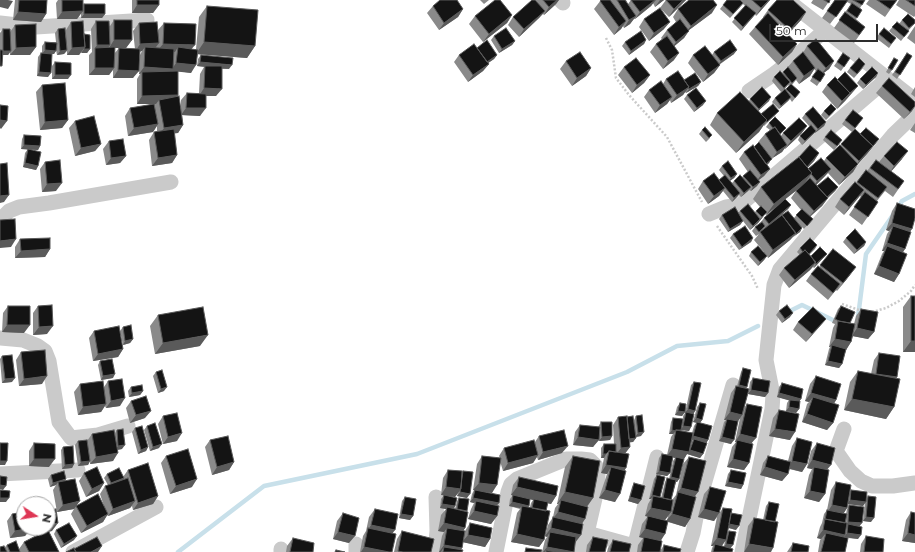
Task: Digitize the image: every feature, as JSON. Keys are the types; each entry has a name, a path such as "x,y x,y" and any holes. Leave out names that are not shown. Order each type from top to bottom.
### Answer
{"street":[{"path":"787,0 915,100"},
{"path":"0,23 36,27 148,20"},
{"path":"749,91 792,60 825,30"},
{"path":"709,214 726,207 740,205 887,79"},
{"path":"742,552 773,395 766,360 774,285 780,269 893,135 915,114"},
{"path":"0,220 9,211 19,207 171,182"},
{"path":"0,338 23,340 38,346 45,351 49,361 59,422 71,438 98,435 128,426"},
{"path":"687,552 693,533 699,502 732,385"},
{"path":"844,429 836,451 850,471 861,481 872,486 893,486 915,483"},
{"path":"587,533 634,549 657,457"},
{"path":"496,552 508,492 511,484 517,479 566,459 581,458 590,460 596,466 598,475 596,494 587,533 580,552"},
{"path":"0,474 78,470"},
{"path":"435,552 437,531 436,497"},
{"path":"73,552 156,507"}],"path":[{"path":"606,38 612,50 616,78 629,96 667,137 709,214 752,276 771,314"},
{"path":"842,304 859,310 871,312 886,308 899,301 911,291 915,285"}],"building":[{"path":"19,0 47,0 46,14 18,12"},
{"path":"62,0 83,0 83,11 62,12"},
{"path":"137,0 159,0 159,5 137,5"},
{"path":"440,0 457,0 463,9 444,23 433,6"},
{"path":"495,0 500,0 512,15 489,34 475,16"},
{"path":"532,0 535,0 545,11 524,29 513,17"},
{"path":"543,0 557,0 549,7"},
{"path":"610,0 626,21 619,27 600,1"},
{"path":"617,0 625,0 636,16 629,20"},
{"path":"631,0 655,0 640,12"},
{"path":"666,0 683,0 674,9"},
{"path":"689,0 713,0 717,5 691,26 678,9"},
{"path":"727,0 740,0 743,3 733,14 723,5"},
{"path":"752,0 769,0 761,8"},
{"path":"777,0 793,0 806,12 790,30 768,10"},
{"path":"835,0 848,0 836,17 827,11"},
{"path":"853,0 865,0 862,5"},
{"path":"877,0 897,0 890,9"},
{"path":"906,0 915,0 915,6"},
{"path":"852,3 862,10 857,18 847,11"},
{"path":"84,4 105,4 105,14 84,14"},
{"path":"746,5 756,13 743,27 734,18"},
{"path":"207,6 258,10 255,46 204,42"},
{"path":"660,8 670,22 654,33 644,19"},
{"path":"845,12 865,27 859,35 839,20"},
{"path":"768,13 797,44 783,57 755,27"},
{"path":"908,14 915,20 915,23 909,28 902,20"},
{"path":"680,19 689,31 676,42 667,30"},
{"path":"114,20 132,20 132,40 114,40"},
{"path":"83,21 85,47 72,48 71,22"},
{"path":"96,21 109,21 110,45 97,45"},
{"path":"157,22 159,43 140,44 139,23"},
{"path":"897,22 909,31 904,37 892,27"},
{"path":"164,23 196,24 195,45 163,44"},
{"path":"36,24 36,47 16,48 15,25"},
{"path":"65,28 67,50 60,51 58,29"},
{"path":"506,28 515,41 502,49 494,36"},
{"path":"884,28 896,38 891,44 879,34"},
{"path":"3,29 10,29 11,51 3,51"},
{"path":"641,31 646,40 631,51 625,42"},
{"path":"84,34 90,35 90,49 84,49"},
{"path":"667,36 679,53 668,61 656,44"},
{"path":"816,39 834,61 826,68 807,46"},
{"path":"487,40 497,55 487,62 477,48"},
{"path":"730,40 737,50 721,61 714,52"},
{"path":"45,42 57,43 56,51 45,50"},
{"path":"474,44 489,64 473,75 459,55"},
{"path":"705,46 720,65 708,74 693,55"},
{"path":"115,47 114,68 95,68 95,48"},
{"path":"145,47 174,49 173,69 144,67"},
{"path":"178,47 198,50 196,65 176,63"},
{"path":"119,48 140,49 139,71 118,70"},
{"path":"0,50 3,50 2,66 0,66"},
{"path":"580,52 591,68 577,78 566,61"},
{"path":"803,52 815,68 804,76 793,61"},
{"path":"41,53 52,54 51,73 39,72"},
{"path":"843,53 850,58 844,67 837,62"},
{"path":"907,53 912,56 900,75 895,72"},
{"path":"201,55 233,58 232,65 200,62"},
{"path":"636,58 650,75 637,85 624,67"},
{"path":"859,58 865,64 857,74 850,68"},
{"path":"894,58 898,60 892,70 888,68"},
{"path":"55,62 71,63 71,75 55,75"},
{"path":"205,66 222,66 222,89 204,88"},
{"path":"788,67 797,78 792,83 783,72"},
{"path":"872,67 878,73 866,85 860,79"},
{"path":"818,69 825,74 820,82 812,77"},
{"path":"178,71 178,95 142,96 142,72"},
{"path":"678,71 689,87 677,95 666,79"},
{"path":"780,71 790,82 784,88 774,77"},
{"path":"845,72 858,86 850,93 837,80"},
{"path":"695,73 701,82 689,89 684,80"},
{"path":"835,77 850,93 842,101 827,85"},
{"path":"889,78 915,102 915,106 910,112 882,86"},
{"path":"661,81 672,97 660,105 649,90"},
{"path":"65,83 68,120 45,122 42,85"},
{"path":"791,84 800,92 795,98 786,89"},
{"path":"762,87 771,97 759,109 750,99"},
{"path":"696,88 706,101 697,108 687,95"},
{"path":"785,89 791,97 781,106 775,98"},
{"path":"740,92 767,120 744,142 717,113"},
{"path":"187,93 206,94 206,108 186,108"},
{"path":"179,96 183,125 164,128 159,100"},
{"path":"154,104 158,124 134,128 130,108"},
{"path":"773,104 779,111 767,122 761,114"},
{"path":"831,104 836,109 829,116 824,111"},
{"path":"0,105 8,106 7,121 0,120"},
{"path":"813,107 826,122 818,129 805,114"},
{"path":"853,110 863,118 855,128 845,120"},
{"path":"94,116 101,144 81,148 75,121"},
{"path":"775,117 786,128 780,134 775,127 773,128 769,123"},
{"path":"799,118 807,126 791,141 783,133"},
{"path":"811,125 816,131 805,141 800,136"},
{"path":"705,127 712,135 709,138 702,130"},
{"path":"775,127 787,145 777,152 765,134"},
{"path":"866,128 879,139 873,146 860,134"},
{"path":"174,129 177,155 158,158 154,132"},
{"path":"855,129 873,146 859,161 841,144"},
{"path":"831,130 842,140 837,146 825,137"},
{"path":"24,135 41,136 40,146 24,145"},
{"path":"123,139 126,156 111,158 109,141"},
{"path":"759,142 772,159 766,164 754,147"},
{"path":"897,142 908,151 894,166 884,156"},
{"path":"753,145 770,169 761,175 744,152"},
{"path":"810,145 819,153 807,167 799,157"},
{"path":"840,145 858,164 845,177 826,158"},
{"path":"28,149 41,152 38,166 25,163"},
{"path":"799,157 812,173 774,204 761,187"},
{"path":"821,158 831,169 817,181 808,169"},
{"path":"60,160 62,183 47,184 45,162"},
{"path":"876,160 904,181 898,189 870,168"},
{"path":"728,161 737,174 731,178 722,166"},
{"path":"7,163 9,195 0,196 0,164"},
{"path":"750,170 760,182 753,187 743,176"},
{"path":"866,170 887,187 878,198 857,182"},
{"path":"714,173 725,188 714,196 703,181"},
{"path":"725,175 740,193 734,198 719,180"},
{"path":"740,175 751,187 744,193 734,181"},
{"path":"828,177 838,187 827,197 817,186"},
{"path":"810,178 828,198 814,211 796,191"},
{"path":"855,182 864,190 849,207 840,199"},
{"path":"865,192 878,202 868,217 854,207"},
{"path":"785,199 791,205 769,224 764,218"},
{"path":"897,203 915,209 915,218 912,229 892,223"},
{"path":"748,204 760,219 753,226 740,211"},
{"path":"761,206 767,212 762,217 756,211"},
{"path":"735,207 743,221 730,229 722,215"},
{"path":"802,209 813,219 807,226 796,215"},
{"path":"788,211 802,228 796,234 782,215"},
{"path":"782,215 796,233 773,250 760,232"},
{"path":"15,219 16,239 0,241 0,220"},
{"path":"762,222 765,226 759,232 755,227"},
{"path":"745,226 753,238 742,247 733,234"},
{"path":"893,226 911,232 905,249 887,243"},
{"path":"855,229 866,242 857,250 846,238"},
{"path":"50,238 50,249 21,251 20,239"},
{"path":"810,238 817,245 809,254 805,250 803,252 800,248"},
{"path":"758,246 767,256 760,262 751,252"},
{"path":"887,246 907,254 899,274 879,266"},
{"path":"820,247 827,254 816,264 811,256"},
{"path":"833,249 856,267 843,283 820,265"},
{"path":"805,250 816,262 795,280 784,268"},
{"path":"818,266 840,284 833,293 811,274"},
{"path":"911,296 915,296 915,341 911,341"},
{"path":"52,305 53,326 39,327 38,306"},
{"path":"787,305 793,313 785,319 779,311"},
{"path":"8,306 30,306 30,325 7,325"},
{"path":"841,306 855,312 850,323 835,319"},
{"path":"203,307 208,335 163,343 158,315"},
{"path":"813,307 826,319 812,334 798,322"},
{"path":"861,309 878,312 874,332 857,328"},
{"path":"838,321 855,324 851,342 835,339"},
{"path":"131,325 133,339 125,341 123,327"},
{"path":"119,326 123,349 98,354 94,331"},
{"path":"832,345 846,349 842,364 828,361"},
{"path":"45,350 47,376 24,379 21,352"},
{"path":"879,353 900,356 897,377 876,374"},
{"path":"12,355 15,378 5,379 2,356"},
{"path":"112,359 115,374 103,376 100,361"},
{"path":"743,368 751,370 747,387 739,385"},
{"path":"162,370 167,387 161,389 156,372"},
{"path":"858,371 900,379 894,407 852,399"},
{"path":"816,376 841,384 836,400 811,393"},
{"path":"753,378 770,381 768,393 751,390"},
{"path":"122,379 125,398 111,401 108,381"},
{"path":"103,381 106,404 83,407 80,384"},
{"path":"694,382 701,383 695,411 688,409"},
{"path":"782,383 803,389 801,399 779,393"},
{"path":"142,385 143,391 132,393 131,387"},
{"path":"736,386 749,389 742,415 730,412"},
{"path":"146,396 151,411 136,415 131,401"},
{"path":"813,397 839,405 833,423 807,414"},
{"path":"790,400 800,401 799,409 789,407"},
{"path":"680,403 686,404 685,412 678,411"},
{"path":"700,403 706,404 702,420 696,418"},
{"path":"747,404 762,407 756,438 740,434"},
{"path":"779,410 799,414 795,432 775,429"},
{"path":"686,412 694,414 691,427 683,426"},
{"path":"177,413 182,433 168,437 163,416"},
{"path":"642,415 644,432 638,433 636,416"},
{"path":"627,416 630,447 621,448 618,417"},
{"path":"633,416 636,438 629,439 627,417"},
{"path":"673,418 683,419 681,430 672,430"},
{"path":"727,419 738,421 734,440 722,437"},
{"path":"601,422 612,422 612,436 602,437"},
{"path":"697,422 712,426 708,440 693,436"},
{"path":"155,423 162,444 153,447 147,426"},
{"path":"580,425 600,427 599,440 578,437"},
{"path":"142,426 148,447 141,450 135,428"},
{"path":"123,429 125,445 118,446 117,430"},
{"path":"114,430 118,453 96,457 92,434"},
{"path":"564,430 568,446 543,452 539,436"},
{"path":"676,430 693,433 689,452 672,449"},
{"path":"228,436 234,462 217,467 210,440"},
{"path":"797,438 812,442 807,464 792,461"},
{"path":"694,439 707,443 703,454 690,450"},
{"path":"87,440 90,461 81,462 78,441"},
{"path":"534,440 538,455 508,463 504,448"},
{"path":"737,440 753,444 749,463 733,459"},
{"path":"0,443 8,443 7,461 0,461"},
{"path":"34,443 55,444 55,459 34,459"},
{"path":"817,443 835,448 831,465 812,460"},
{"path":"604,444 616,444 616,452 609,451 606,454 603,454"},
{"path":"73,446 74,464 65,465 63,447"},
{"path":"188,449 197,479 176,486 166,456"},
{"path":"609,451 629,454 626,468 606,465"},
{"path":"662,454 673,456 670,473 659,471"},
{"path":"482,456 501,458 497,485 479,483"},
{"path":"573,456 600,461 593,498 565,492"},
{"path":"768,456 791,462 788,474 765,467"},
{"path":"676,457 684,459 679,479 671,477"},
{"path":"689,457 706,461 698,492 681,488"},
{"path":"148,463 158,496 138,503 128,470"},
{"path":"97,467 104,483 92,489 84,473"},
{"path":"611,467 626,471 620,494 605,490"},
{"path":"814,467 829,470 825,494 810,491"},
{"path":"119,468 124,478 111,483 107,474"},
{"path":"448,470 462,471 461,489 446,487"},
{"path":"731,470 746,473 743,485 728,482"},
{"path":"64,471 66,479 53,483 51,475"},
{"path":"463,471 473,472 470,494 460,492"},
{"path":"657,475 665,477 660,497 652,495"},
{"path":"0,476 7,477 6,486 0,485"},
{"path":"519,477 558,486 556,496 517,487"},
{"path":"128,478 135,501 113,509 105,486"},
{"path":"667,478 676,480 671,500 663,498"},
{"path":"75,479 80,501 63,505 58,482"},
{"path":"836,482 851,485 847,508 832,505"},
{"path":"634,483 645,486 641,500 630,497"},
{"path":"710,487 726,491 719,513 704,509"},
{"path":"0,490 10,491 9,498 0,498"},
{"path":"475,490 500,495 499,503 473,498"},
{"path":"851,490 867,492 866,502 850,500"},
{"path":"678,492 696,497 690,519 672,514"},
{"path":"98,494 108,514 87,526 76,506"},
{"path":"444,495 457,498 455,506 442,504"},
{"path":"513,495 530,499 529,506 512,502"},
{"path":"653,496 673,500 671,512 651,508"},
{"path":"868,496 876,497 874,518 866,517"},
{"path":"405,497 416,499 413,516 401,514"},
{"path":"459,498 469,499 467,511 457,509"},
{"path":"534,499 548,502 546,511 532,508"},
{"path":"561,500 588,507 585,519 558,512"},
{"path":"476,501 499,506 497,516 474,511"},
{"path":"769,502 779,504 775,522 765,520"},
{"path":"849,505 864,507 862,523 848,522"},
{"path":"522,506 550,511 544,540 517,534"},
{"path":"447,507 468,512 465,528 444,523"},
{"path":"723,508 732,509 726,540 717,538"},
{"path":"56,509 58,523 56,523"},
{"path":"375,509 398,514 395,530 371,525"},
{"path":"827,510 847,514 845,523 825,519"},
{"path":"911,512 915,513 915,535 908,533"},
{"path":"16,513 16,531 15,531 12,514"},
{"path":"343,513 359,518 355,536 338,532"},
{"path":"731,513 742,515 739,526 729,524"},
{"path":"648,516 668,521 665,534 645,529"},
{"path":"553,517 583,524 581,535 551,528"},
{"path":"754,518 778,522 773,548 749,544"},
{"path":"825,519 847,523 845,535 823,530"},
{"path":"69,523 77,536 64,544 56,530"},
{"path":"470,523 492,528 490,539 468,535"},
{"path":"848,524 862,527 861,535 847,533"},
{"path":"368,528 396,534 392,552 364,547"},
{"path":"447,528 465,531 462,548 444,545"},
{"path":"402,531 434,539 431,552 398,551"},
{"path":"729,531 736,532 733,545 726,544"},
{"path":"550,532 576,537 574,552 547,547"},
{"path":"826,533 848,538 845,552 821,552"},
{"path":"36,536 51,536 59,552 29,552 24,542"},
{"path":"866,536 884,539 883,552 864,552"},
{"path":"97,537 102,546 91,552 76,552 74,549"},
{"path":"593,537 608,540 605,552 589,552"},
{"path":"644,537 662,541 660,552 641,552"},
{"path":"293,538 314,543 313,552 290,552"},
{"path":"613,540 631,544 629,552 610,552"},
{"path":"16,541 20,552 10,552 7,545"},
{"path":"793,543 809,546 808,552 791,552"},
{"path":"715,544 733,549 732,552 713,552"},
{"path":"664,545 681,549 680,552 663,552"},
{"path":"4,546 7,552 0,552 0,547"},
{"path":"444,547 463,550 462,552 443,552"},
{"path":"74,548 76,552 66,552"},
{"path":"526,548 542,550 541,552 525,552"}],"waterway":[{"path":"897,209 902,201 915,194"},
{"path":"858,317 866,254 893,215"},
{"path":"786,313 802,305 837,322"},
{"path":"178,552 264,486 417,454 627,372 677,346 728,341 758,326"}]}
